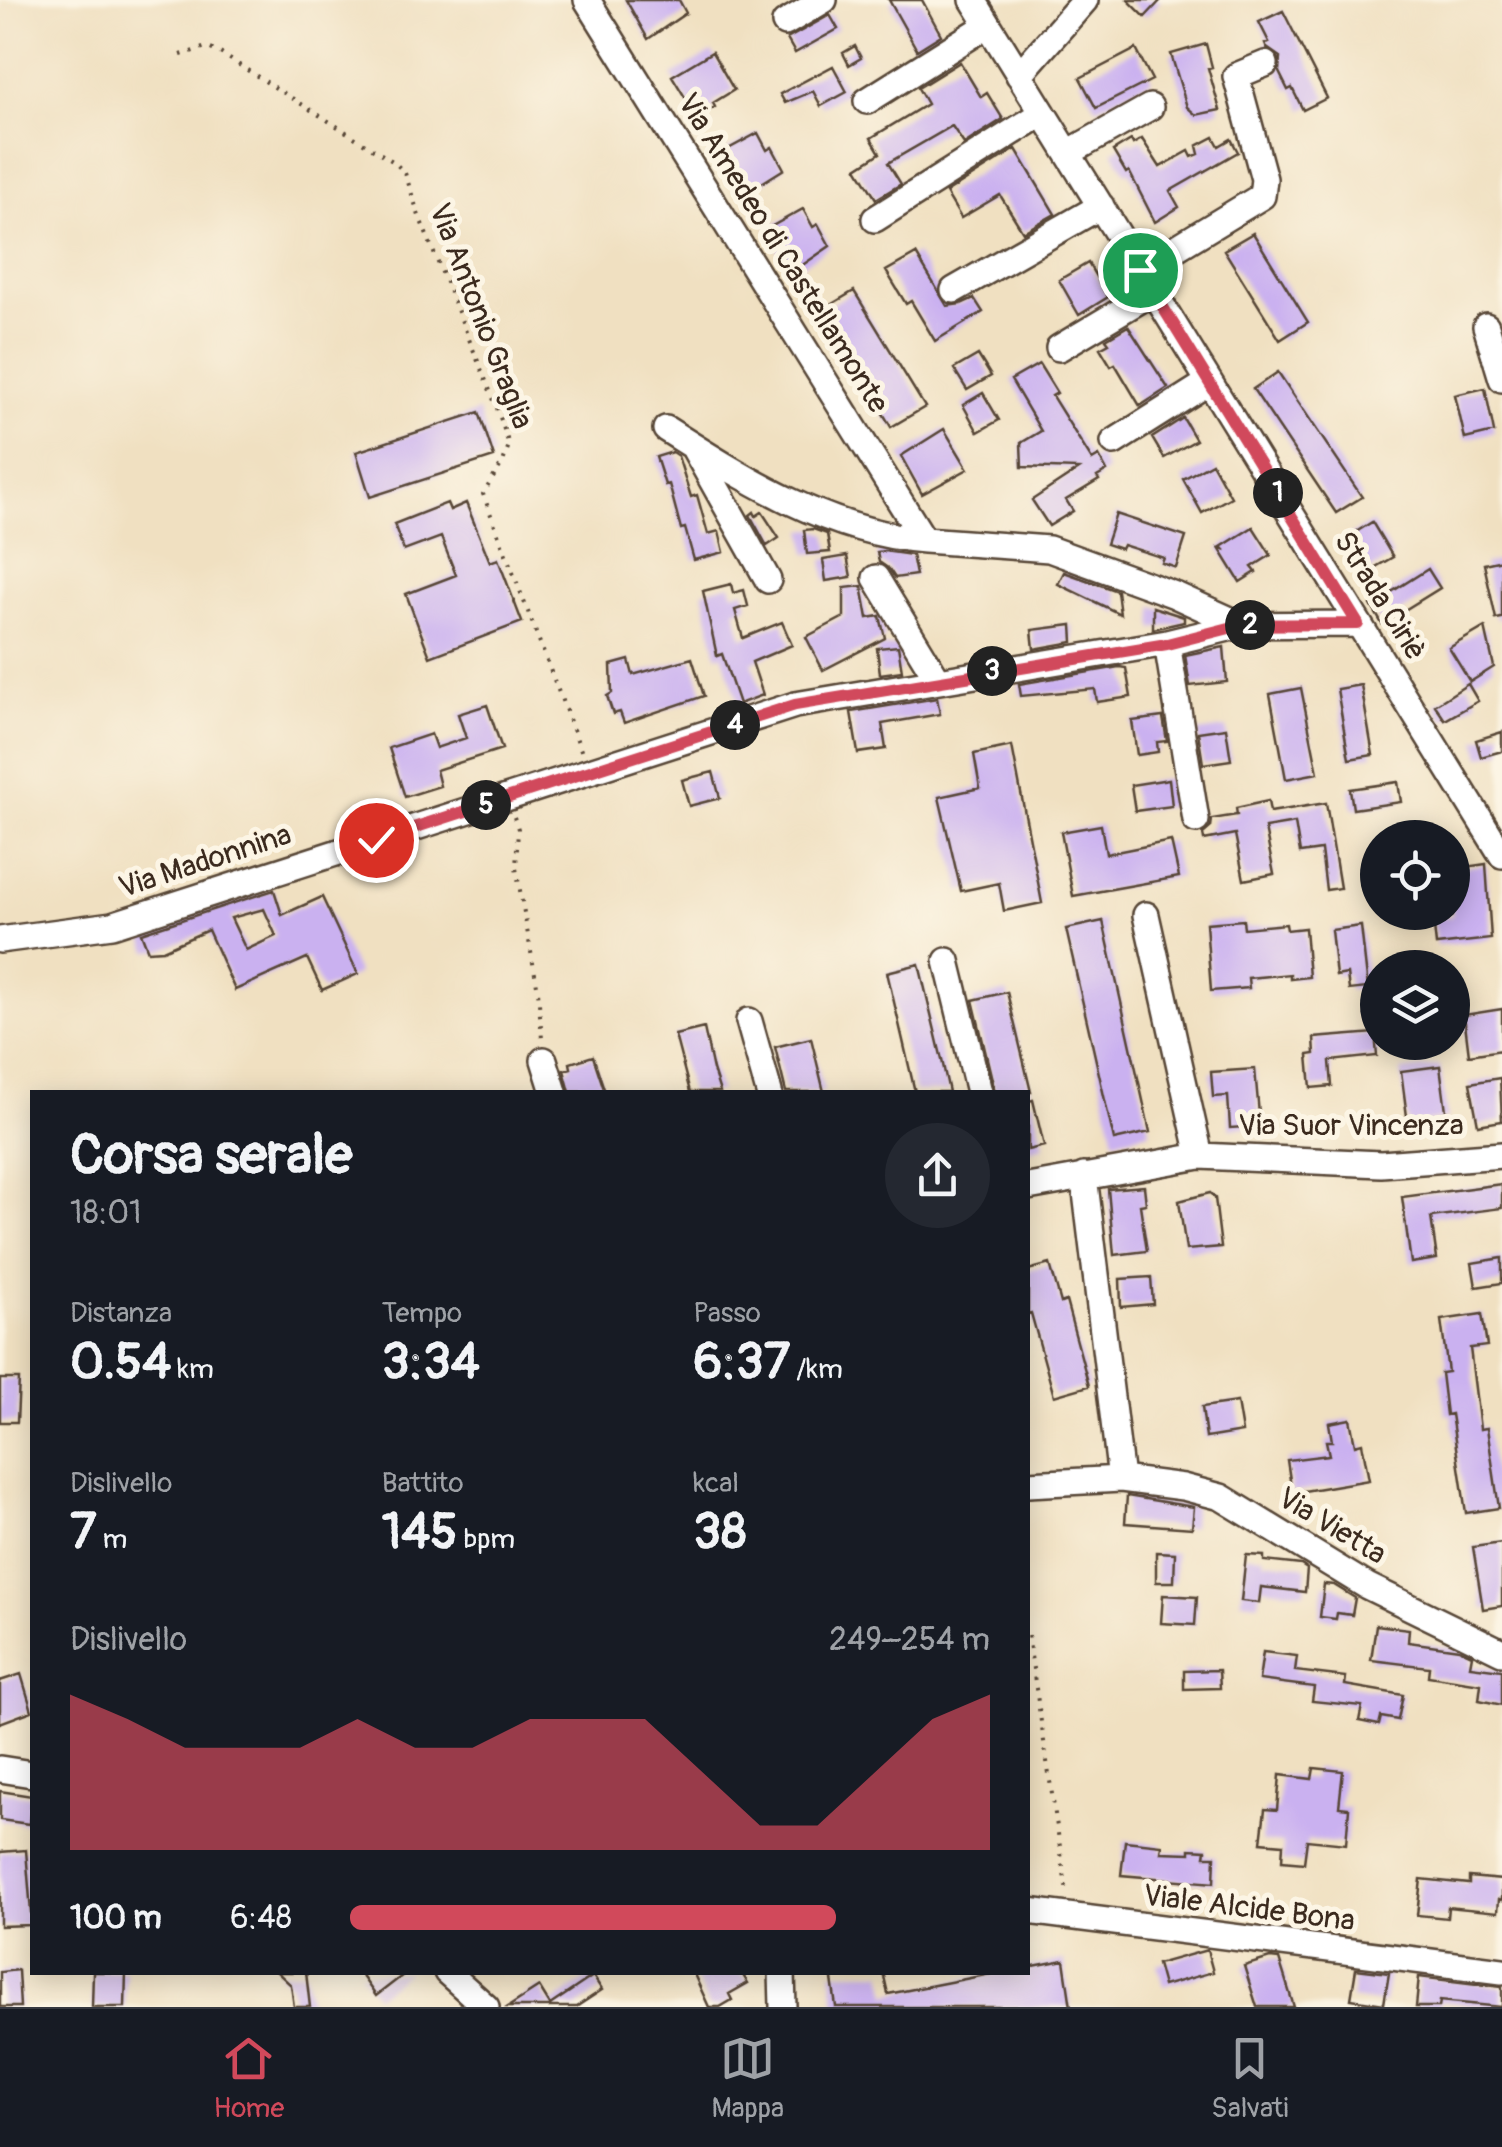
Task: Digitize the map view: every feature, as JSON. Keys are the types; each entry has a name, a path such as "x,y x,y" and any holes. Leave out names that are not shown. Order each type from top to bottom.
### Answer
{"street":[{"name":"Via Amedeo di Castellamonte","path":"587,0 924,540"},
{"path":"785,23 824,0"},
{"name":"Strada Ciriè","path":"973,0 1502,855"},
{"path":"1019,75 1085,0"},
{"path":"867,101 988,25"},
{"path":"1059,348 1262,196 1264,179 1236,76 1265,64"},
{"path":"1068,153 1150,107"},
{"path":"875,219 1043,113"},
{"path":"954,290 1100,206"},
{"path":"1486,326 1502,379"},
{"path":"1114,442 1209,382"},
{"path":"666,429 743,478 827,518 886,537 1049,548 1175,595 1241,625"},
{"path":"692,446 768,580"},
{"path":"876,578 938,680"},
{"name":"Via Madonnina","path":"0,940 112,925 795,705 1167,644 1241,625 1358,624"},
{"path":"1167,644 1196,820"},
{"name":"Via Suor Vincenza","path":"1146,915 1200,1156"},
{"path":"947,961 979,1090"},
{"path":"749,1020 769,1090"},
{"path":"544,1060 553,1090"},
{"name":"Via Suor Vincenza","path":"1030,1188 1200,1156 1381,1164 1502,1156"},
{"path":"1084,1176 1121,1480"},
{"name":"Via Vietta","path":"1030,1484 1121,1480 1183,1487 1221,1498 1367,1586 1502,1652"},
{"path":"1,1768 30,1774"},
{"name":"Viale Alcide Bona","path":"1030,1911 1502,1969"},
{"path":"450,1975 486,2007"},
{"path":"782,1975 784,2007"}],"path":[{"name":"Via Antonio Graglia","path":"181,55 206,47 220,53 394,162 405,173 508,445 503,462 483,494 589,772"},
{"path":"508,798 518,828 516,868 538,990 544,1060"},
{"path":"1030,1649 1070,1917"}],"building":[{"path":"626,0 679,0 686,13 648,39"},
{"path":"889,0 922,0 941,35 917,50"},
{"path":"1128,0 1161,0 1145,17"},
{"path":"1283,11 1327,98 1303,110 1279,72 1280,57 1267,48 1265,43 1269,42 1259,22"},
{"path":"830,15 838,29 795,53 787,39"},
{"path":"1206,44 1212,67 1208,68 1220,110 1196,115 1187,107 1171,54"},
{"path":"855,46 861,58 849,65 843,53"},
{"path":"1136,49 1152,80 1096,108 1080,78"},
{"path":"712,52 734,90 697,117 672,76"},
{"path":"960,62 981,97 987,93 1003,119 964,144 952,126 888,163 901,184 876,199 857,168 880,153 871,138 927,104 918,88"},
{"path":"833,66 847,92 821,106 813,91 785,103 780,94"},
{"path":"758,133 767,150 772,147 784,169 744,194 721,153"},
{"path":"1214,137 1219,146 1231,139 1238,152 1170,191 1179,207 1155,222 1129,171 1126,173 1113,151 1131,140 1133,144 1142,139 1160,167 1189,151 1192,157 1199,154 1197,146"},
{"path":"1016,149 1055,214 1023,232 1000,195 961,218 946,193"},
{"path":"803,209 813,227 818,224 830,246 791,273 767,229"},
{"path":"1253,233 1308,322 1280,340 1224,250"},
{"path":"916,254 947,306 974,298 983,312 935,341 911,301 906,304 886,271"},
{"path":"1088,263 1108,297 1079,315 1059,280"},
{"path":"854,291 925,407 891,427 822,310"},
{"path":"1128,326 1168,388 1140,406 1115,364 1111,366 1100,348 1109,343 1106,339"},
{"path":"978,355 991,376 967,390 954,369"},
{"path":"1039,364 1057,393 1052,396 1092,460 1099,456 1107,471 1066,500 1073,511 1049,526 1032,500 1079,469 1022,467 1021,443 1041,431 1011,380"},
{"path":"1278,372 1362,497 1336,513 1253,389"},
{"path":"1485,388 1494,432 1465,439 1455,395"},
{"path":"983,393 999,420 978,432 963,405"},
{"path":"479,412 494,457 370,497 356,452"},
{"path":"1183,418 1196,440 1164,458 1152,438"},
{"path":"944,429 968,469 922,494 901,456"},
{"path":"672,452 678,456 691,497 697,495 708,534 719,531 724,552 694,560 656,457"},
{"path":"1212,463 1231,497 1202,513 1183,479"},
{"path":"447,503 450,510 466,503 490,562 498,559 522,622 430,657 406,594 456,575 441,537 404,551 394,524"},
{"path":"754,512 756,516 762,512 779,538 767,546 750,515"},
{"path":"1116,514 1186,537 1176,568 1162,563 1164,558 1123,545 1121,549 1106,544"},
{"path":"1372,522 1393,557 1365,573 1345,539"},
{"path":"1253,527 1271,555 1252,567 1256,572 1240,582 1219,548"},
{"path":"804,530 827,534 830,552 807,554"},
{"path":"877,552 912,555 916,575 895,578 879,562"},
{"path":"847,556 851,577 826,581 823,560"},
{"path":"1502,560 1502,618 1496,619 1484,564"},
{"path":"1428,569 1440,588 1382,624 1371,605"},
{"path":"1064,572 1117,591 1120,614 1058,584"},
{"path":"731,584 733,593 744,590 748,606 735,610 743,638 782,622 792,645 752,662 763,695 739,704 722,654 717,656 703,591"},
{"path":"862,586 868,618 880,616 885,638 823,670 806,637 844,617 844,588"},
{"path":"1153,607 1184,617 1184,622 1153,629"},
{"path":"1072,625 1073,642 1034,649 1032,630"},
{"path":"1485,627 1494,667 1470,682 1449,648"},
{"path":"898,646 902,671 880,674 877,648"},
{"path":"1224,647 1227,682 1190,686 1185,655"},
{"path":"692,658 704,696 624,723 620,712 613,714 607,696 612,693 611,665 629,660 633,675"},
{"path":"1126,668 1131,697 1097,702 1095,689 1021,696 1019,684"},
{"path":"1468,684 1478,701 1445,720 1435,705"},
{"path":"1361,685 1373,755 1349,759 1337,689"},
{"path":"1301,688 1318,773 1286,779 1270,694"},
{"path":"937,698 940,714 882,724 886,749 858,753 851,712"},
{"path":"487,705 502,749 436,770 440,786 405,797 389,748 431,734 436,748 466,738 458,714"},
{"path":"1163,717 1167,741 1157,742 1158,752 1137,755 1132,721"},
{"path":"1226,728 1231,760 1203,764 1198,732"},
{"path":"1502,732 1502,751 1481,757 1476,740"},
{"path":"1012,746 1042,903 1004,911 999,883 961,891 939,797 980,788 974,754"},
{"path":"713,772 720,798 689,806 682,780"},
{"path":"1169,779 1172,806 1135,811 1131,785"},
{"path":"1398,782 1401,802 1353,809 1350,789"},
{"path":"1268,801 1270,812 1326,803 1340,888 1326,890 1321,850 1300,853 1295,823 1265,828 1274,874 1244,880 1235,834 1204,840 1203,834 1211,827 1212,819 1237,815 1236,808"},
{"path":"1101,825 1106,854 1171,841 1179,877 1073,896 1061,832"},
{"path":"1486,864 1491,939 1436,945 1434,930 1470,930 1470,866"},
{"path":"274,890 282,915 322,897 358,974 322,990 307,958 235,990 208,930 163,950 148,951 141,933","holes":["264,909 276,936 246,950 231,918"]},
{"path":"1243,920 1244,928 1286,924 1287,930 1305,928 1309,977 1290,979 1290,974 1248,978 1249,988 1211,991 1206,923"},
{"path":"1103,921 1150,1132 1114,1140 1066,929"},
{"path":"1360,926 1364,950 1360,950 1360,989 1349,990 1347,974 1336,976 1331,930"},
{"path":"919,964 949,1090 915,1090 887,972"},
{"path":"1007,992 1031,1092 995,1090 973,1000"},
{"path":"1502,1009 1502,1050 1470,1055 1470,1014"},
{"path":"704,1028 719,1090 689,1090 675,1035"},
{"path":"1360,1034 1360,1058 1330,1061 1332,1086 1311,1088 1308,1055 1315,1054 1314,1038"},
{"path":"811,1038 824,1090 786,1090 775,1047"},
{"path":"593,1056 604,1090 569,1090 564,1070 571,1068 570,1063"},
{"path":"1440,1066 1447,1118 1408,1124 1401,1071"},
{"path":"1255,1069 1260,1126 1230,1128 1228,1096 1213,1097 1211,1072"},
{"path":"1500,1078 1502,1121 1478,1125 1470,1083"},
{"path":"1033,1100 1044,1146 1030,1150"},
{"path":"1502,1184 1502,1208 1431,1217 1437,1259 1411,1263 1402,1197"},
{"path":"1144,1186 1146,1204 1140,1205 1147,1251 1114,1255 1108,1189"},
{"path":"1210,1193 1215,1198 1221,1247 1186,1250 1179,1201"},
{"path":"1502,1258 1502,1283 1476,1287 1472,1263"},
{"path":"1050,1264 1061,1303 1066,1301 1089,1386 1054,1396 1030,1313 1030,1269"},
{"path":"1151,1277 1153,1304 1121,1307 1120,1279"},
{"path":"1482,1314 1487,1346 1470,1348 1480,1429 1487,1428 1499,1508 1466,1513 1451,1414 1446,1415 1441,1373 1448,1372 1441,1320"},
{"path":"0,1379 19,1379 17,1422 0,1422"},
{"path":"1237,1402 1242,1432 1206,1438 1202,1407"},
{"path":"1350,1419 1355,1445 1362,1443 1369,1480 1292,1493 1287,1460 1329,1455 1329,1423"},
{"path":"1127,1496 1194,1507 1192,1528 1125,1523"},
{"path":"1502,1543 1502,1606 1483,1609 1473,1547"},
{"path":"1156,1552 1175,1553 1174,1582 1156,1582"},
{"path":"1246,1555 1301,1565 1307,1569 1305,1592 1261,1587 1259,1603 1241,1601"},
{"path":"1324,1584 1334,1585 1355,1598 1352,1615 1320,1617"},
{"path":"1163,1595 1197,1597 1195,1625 1161,1623"},
{"path":"1376,1625 1409,1629 1408,1642 1459,1649 1472,1655 1470,1666 1502,1670 1502,1705 1479,1700 1481,1684 1428,1676 1429,1667 1371,1660"},
{"path":"1263,1652 1297,1656 1295,1671 1346,1677 1345,1685 1403,1695 1398,1720 1381,1717 1379,1725 1359,1721 1362,1706 1312,1701 1314,1687 1259,1680"},
{"path":"1219,1670 1220,1688 1184,1689 1184,1671"},
{"path":"21,1674 30,1712 0,1723 0,1681"},
{"path":"1314,1768 1343,1771 1339,1807 1349,1808 1346,1844 1307,1840 1304,1863 1282,1861 1283,1844 1261,1842 1265,1809 1277,1810 1280,1775 1312,1779"},
{"path":"0,1791 30,1796 29,1824 0,1820"},
{"path":"1125,1841 1162,1845 1161,1852 1206,1850 1205,1856 1215,1856 1214,1883 1121,1875"},
{"path":"26,1850 30,1925 0,1926 0,1852"},
{"path":"1469,1877 1502,1880 1498,1912 1448,1907 1447,1918 1417,1915 1421,1879 1469,1884"},
{"path":"1207,1950 1213,1972 1163,1986 1157,1964"},
{"path":"1279,1959 1294,2007 1257,2007 1244,1966"},
{"path":"1064,1960 1071,2007 836,2007 831,1975 884,1975 888,1994 986,1975 1030,1975 1030,1967"},
{"path":"1356,1969 1389,1973 1384,2004 1351,1999"},
{"path":"18,1970 20,2007 0,2007 0,1972"},
{"path":"93,1975 126,1975 125,2007 92,2007"},
{"path":"280,1975 306,1975 310,2007 294,2007 291,1985"},
{"path":"361,1975 403,1975 376,1996"},
{"path":"694,1975 743,1975 748,1983 729,1994 732,2000 720,2007 709,2007"},
{"path":"593,1976 602,1990 576,2007 508,2007 539,1987 550,2005"},
{"path":"1419,1977 1502,1987 1502,2007 1440,2001 1439,2007 1416,2007"}],"route":[{"path":"376,840 795,705 1167,644 1241,625 1358,624 1140,270"}]}
